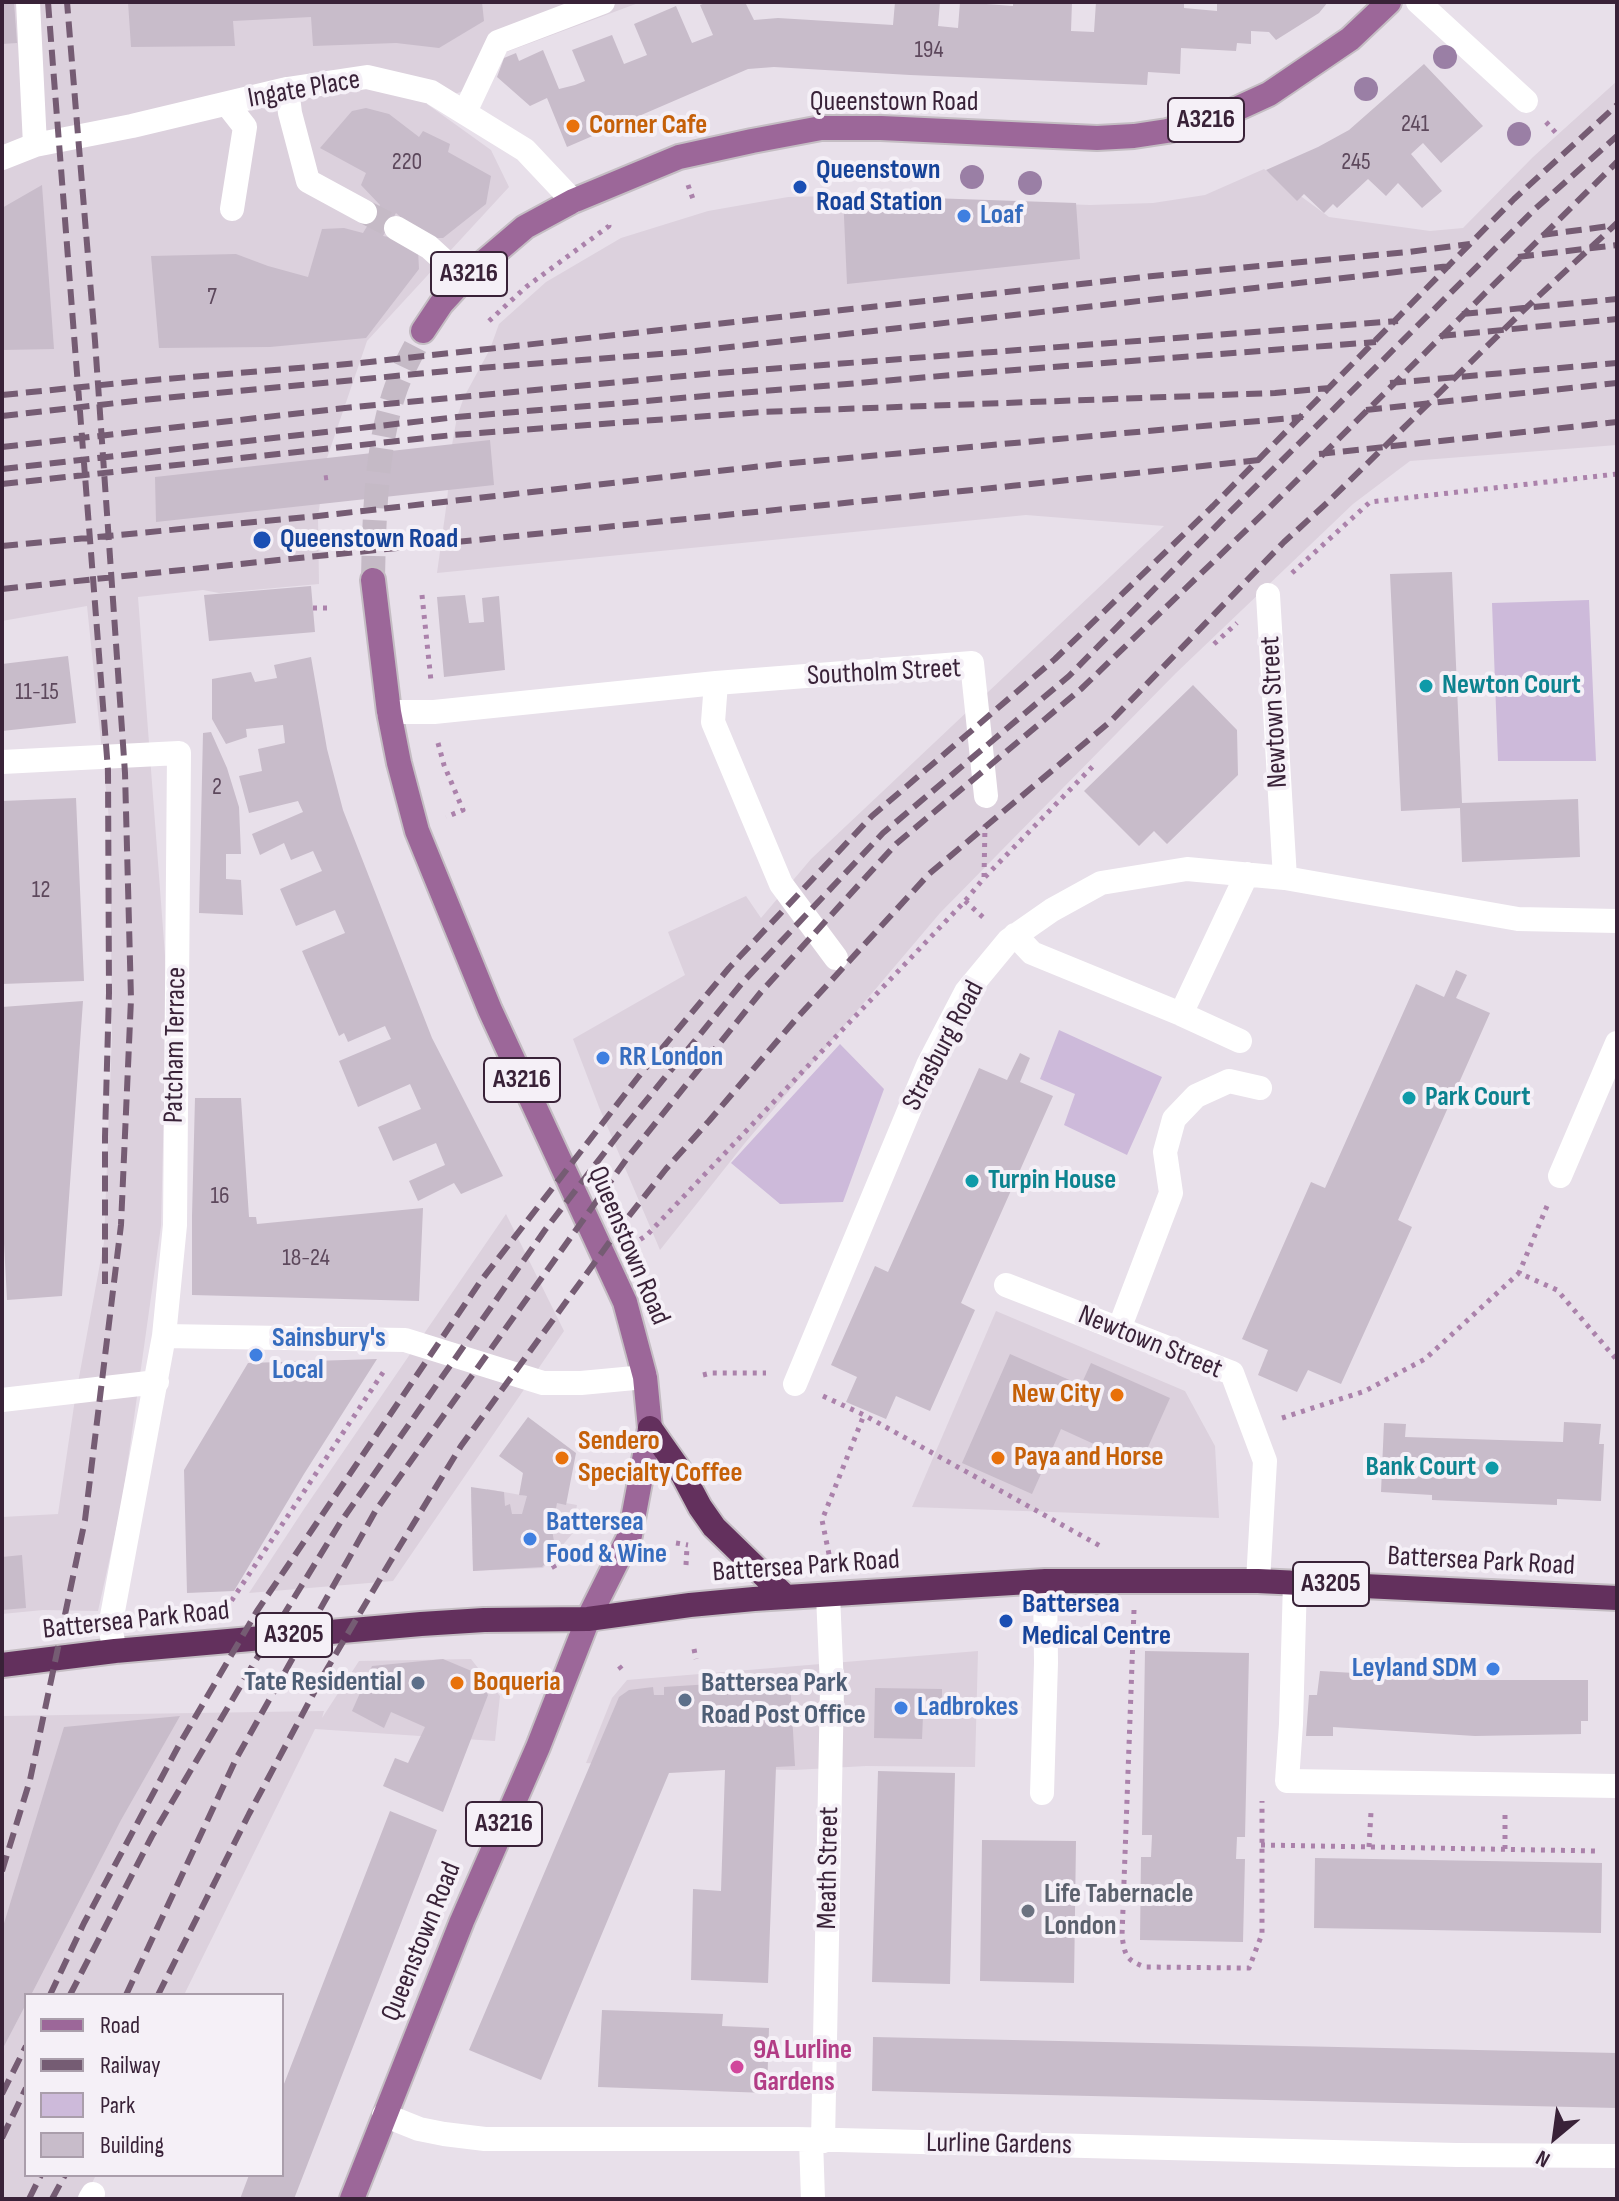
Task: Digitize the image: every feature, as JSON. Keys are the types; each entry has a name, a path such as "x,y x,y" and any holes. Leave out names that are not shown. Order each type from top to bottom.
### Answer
{"highway":[{"name":"A3216","path":"650,1428 714,1527 786,1597"},
{"name":"Battersea Park Road","path":"2,1665 115,1651 421,1624 588,1619 690,1605 786,1597 1045,1581 1295,1582 1617,1598"}],"main road":[{"name":"Queenstown Road","path":"423,331 441,304 464,279 525,227 573,201 679,157 821,128 1097,138 1167,131 1221,116 1269,94 1350,39 1389,2"},
{"name":"Queenstown Road","path":"352,2199 462,1921 538,1747 588,1619 630,1535 650,1428 645,1377 625,1302 490,1010 417,831 389,712 373,580"}],"street":[{"path":"28,2 35,145"},
{"path":"465,112 498,42 603,2"},
{"path":"1418,2 1526,101"},
{"name":"Ingate Place","path":"2,158 35,145 132,126 287,89 367,77 431,92 465,112 525,150 573,201"},
{"path":"287,89 290,113 308,181 365,212"},
{"path":"227,104 245,127 232,209"},
{"path":"396,228 429,247 464,279"},
{"name":"Newtown Street","path":"1268,595 1285,878"},
{"name":"Southolm Street","path":"389,712 434,712 716,683 972,663 986,796"},
{"path":"716,683 713,722 781,884 836,958"},
{"name":"Patcham Terrace","path":"2,762 179,753 175,1225 157,1382 110,1627 115,1651"},
{"name":"Strasburg Road","path":"795,1384 928,1065 966,992 1009,940 1052,910 1101,883 1187,869 1285,878 1518,919 1617,921"},
{"path":"1181,1014 1247,874"},
{"path":"1015,935 1032,953 1240,1041"},
{"path":"1560,1176 1617,1043"},
{"path":"1119,1329 1171,1193 1165,1152 1174,1119 1196,1096 1229,1081 1260,1088"},
{"name":"Newtown Street","path":"1006,1285 1232,1373 1265,1461 1258,1581"},
{"path":"164,1336 405,1340 543,1383 645,1377"},
{"path":"2,1400 157,1382"},
{"path":"1042,1793 1045,1581"},
{"path":"1295,1582 1287,1781 1617,1786"},
{"name":"Meath Street","path":"813,2199 833,1595"},
{"name":"Lurline Gardens","path":"384,2115 426,2131 485,2139 817,2140 1617,2156"}],"path":[{"path":"489,321 526,287 609,226"},
{"path":"1214,644 1370,502 1617,474"},
{"path":"422,595 432,694"},
{"path":"313,608 328,608"},
{"path":"437,740 463,810"},
{"path":"630,1246 647,1235 1094,765"},
{"path":"984,878 986,796"},
{"path":"1253,1428 1365,1391 1425,1359 1519,1273 1560,1176"},
{"path":"1519,1273 1557,1290 1617,1360"},
{"path":"250,1571 383,1371"},
{"path":"703,1375 770,1373 864,1415 1108,1550"},
{"path":"833,1595 822,1520 864,1415"},
{"path":"676,1543 688,1546 686,1565"},
{"path":"553,1565 557,1572"},
{"path":"1136,1581 1122,1936 1125,1954 1133,1962 1145,1967 1249,1968 1262,1934 1262,1797"},
{"path":"694,1649 696,1659"},
{"path":"619,1666 624,1672"},
{"path":"1261,1845 1596,1851"}],"shaded area":[{"path":"2,2 641,2 501,54 488,82 427,104 491,150 509,187 367,341 327,458 318,516 319,584 138,597 167,982 161,1226 122,1503 98,1611 43,1610 2,1614 2,1517 58,1514 75,1399 104,1242 112,1034 110,829 87,606 2,621"},
{"path":"1617,81 1617,445 1410,461 1353,504 1176,673 940,913 745,1143 660,1250 573,1039 685,975 668,932 746,896 761,918 811,859 1164,526 1026,515 437,573 457,417 499,324 546,282 621,238 708,211 788,197 1090,205 1153,203 1205,195 1264,169 1329,217 1430,231 1463,228 1533,157"},
{"path":"506,1214 564,1331 393,1581 249,1593 304,1509"},
{"path":"996,1311 1185,1391 1215,1446 1219,1518 912,1507"},
{"path":"487,1489 577,1505 572,1534 543,1568 473,1571 471,1494 486,1498"},
{"path":"978,1651 975,1767 866,1766 794,1770 586,1763 612,1698 627,1680"},
{"path":"471,1659 500,1696 495,1741 315,1729 185,1993 24,1993 24,2177 95,2177 84,2199 2,2199 2,1716 324,1711 322,1718 359,1661"}],"green space":[{"path":"1589,600 1596,761 1498,761 1492,603"},
{"path":"1059,1030 1162,1077 1127,1155 1064,1125 1075,1094 1040,1079"},
{"path":"840,1044 884,1089 843,1202 780,1204 731,1163"}],"building":[{"path":"2,2 14,2 17,43 2,44"},
{"path":"128,2 482,2 484,21 439,48 396,43 313,46 311,17 233,21 235,46 131,47"},
{"path":"708,2 745,2 754,20 778,18 893,25 895,2 940,2 938,26 958,28 960,2 1013,6 1013,2 1072,2 1071,31 1094,32 1096,2 1184,2 1184,8 1217,11 1217,2 1328,2 1319,13 1276,40 1269,32 1251,31 1251,44 1237,43 1236,51 1181,48 1180,74 1148,72 1147,85 774,67 748,69 567,147 547,98 530,106 497,77 504,58 516,53 519,61 543,50 559,89 575,85 585,81 572,50 612,35 624,64 647,55 634,24 676,6 692,43 713,35 700,5"},
{"path":"1424,64 1483,126 1441,163 1423,143 1411,154 1442,191 1422,208 1398,183 1386,196 1368,179 1337,208 1333,204 1324,213 1304,194 1297,201 1266,170 1349,130"},
{"path":"366,108 389,114 419,137 423,131 450,144 448,152 491,176 486,204 443,238 424,238 396,213 383,236 400,239 418,250 419,269 366,338 270,347 159,348 151,256 236,254 308,277 322,229 344,228 363,233 380,205 361,185 366,173 320,148 352,111"},
{"path":"42,185 54,349 2,350 2,208"},
{"path":"843,195 1076,203 1080,259 847,284"},
{"path":"490,440 494,485 156,522 155,477"},
{"name":"Newton Court","path":"1452,572 1462,803 1578,799 1580,857 1462,862 1460,808 1401,811 1390,574"},
{"path":"311,586 315,632 209,641 204,595"},
{"path":"465,595 469,623 484,622 482,598 499,596 505,670 444,677 437,597"},
{"path":"68,656 76,723 2,731 2,664"},
{"path":"311,657 327,749 343,810 432,1038 503,1176 461,1194 454,1183 418,1201 409,1181 445,1165 436,1143 393,1161 378,1127 421,1109 410,1084 358,1107 339,1061 391,1039 385,1026 348,1042 344,1033 339,1036 302,951 345,933 335,910 296,926 280,889 322,871 313,851 291,860 284,843 260,855 252,834 303,812 298,801 249,813 239,776 262,771 258,749 285,743 283,725 246,729 247,737 226,744 212,719 212,679 251,672 255,682 277,678 274,665"},
{"path":"1193,685 1237,730 1238,775 1167,844 1154,831 1139,846 1084,791"},
{"path":"211,732 239,807 241,854 226,854 226,879 241,880 243,915 199,913 203,733"},
{"path":"76,798 84,981 2,984 2,801"},
{"name":"Park Court","path":"1456,970 1467,975 1456,998 1490,1013 1398,1220 1412,1227 1341,1384 1308,1370 1297,1392 1258,1375 1268,1350 1242,1339 1311,1182 1325,1188 1416,984 1444,997"},
{"path":"83,1001 62,1296 7,1300 2,1206 2,1007"},
{"name":"Turpin House","path":"1020,1053 1030,1058 1020,1082 1053,1096 961,1303 975,1310 930,1411 896,1396 886,1419 846,1402 857,1377 831,1365 875,1266 888,1272 979,1068 1007,1080"},
{"path":"195,1098 241,1098 249,1217 256,1217 257,1224 423,1208 419,1301 192,1295"},
{"path":"1010,1354 1081,1385 1091,1363 1170,1398 1140,1465 1061,1429 1032,1494 962,1463"},
{"path":"377,1359 234,1591 187,1593 184,1470 248,1363"},
{"path":"528,1417 576,1453 566,1505 557,1503 552,1530 553,1555 542,1567 473,1571 471,1487 504,1492 505,1506 510,1504 512,1514 522,1514 527,1496 519,1495 523,1473 499,1456"},
{"name":"Bank Court","path":"1564,1422 1601,1424 1599,1444 1604,1444 1601,1501 1557,1499 1557,1505 1432,1500 1432,1495 1381,1492 1384,1423 1406,1424 1405,1437 1563,1442"},
{"path":"22,1555 26,1608 2,1610 2,1557"},
{"path":"1145,1651 1249,1653 1245,1837 1237,1837 1236,1859 1245,1859 1243,1942 1140,1940 1141,1857 1151,1857 1152,1835 1142,1835"},
{"path":"443,1659 474,1672 488,1695 443,1812 383,1786 395,1758 408,1763 425,1727 391,1712 384,1728 352,1711 372,1666"},
{"path":"1320,1671 1474,1680 1588,1680 1588,1721 1581,1721 1581,1734 1475,1736 1333,1727 1333,1736 1306,1736 1309,1695 1317,1695"},
{"path":"790,1679 795,1766 776,1767 768,1983 691,1980 693,1889 721,1891 725,1770 669,1773 541,2080 469,2050 619,1697 629,1690 653,1687 654,1695 664,1695 664,1687"},
{"path":"875,1688 942,1689 942,1716 923,1716 922,1739 874,1738"},
{"path":"180,1716 121,1820 32,1993 24,1993 24,2008 2,2050 2,1930 64,1727"},
{"path":"878,1771 955,1773 950,1984 872,1982"},
{"path":"390,1811 437,1830 294,2199 240,2199 248,2177 284,2177 284,2084"},
{"name":"Life Tabernacle London","path":"982,1840 1076,1841 1074,1983 980,1981"},
{"path":"1315,1858 1602,1863 1601,1933 1314,1928"},
{"path":"602,2010 723,2014 722,2026 769,2028 767,2093 598,2087"},
{"path":"873,2037 1617,2053 1617,2108 872,2091"}],"tunnel":[{"path":"365,212 396,228"},
{"path":"373,580 375,508 384,433 399,381 423,331"}],"railway":[{"path":"48,2 108,770 105,1284"},
{"path":"2,1871 30,1780 85,1520 121,1225 131,999 125,773 95,341 67,2"},
{"path":"51,1993 84,1923 179,1745 257,1611 480,1282 639,1076 729,968 872,816 1055,659 1213,506 1514,199 1617,105"},
{"path":"71,1993 152,1836 340,1523 545,1230 742,983 883,833 1069,676 1535,209 1617,136"},
{"path":"127,1993 236,1759 376,1510 628,1157 761,992 896,844 1081,689 1268,509 1617,162"},
{"path":"159,1993 324,1674 461,1446 666,1169 796,1019 929,874 1111,721 1284,542 1617,223"},
{"path":"1542,235 1617,225"},
{"path":"2,395 360,363 1470,244"},
{"path":"1518,257 1617,245"},
{"path":"2,416 480,368 686,352 1450,266"},
{"path":"1462,314 1617,299"},
{"path":"1440,336 1617,319"},
{"path":"2,447 345,408 705,374 1398,321"},
{"path":"2,469 457,417 1376,342"},
{"path":"1390,383 1617,363"},
{"path":"1366,410 1617,383"},
{"path":"2,484 453,435 762,412 1275,393 1330,388"},
{"path":"2,546 318,516 781,464 1303,417"},
{"path":"1319,454 1617,422"},
{"path":"2,589 1259,460"},
{"path":"2,2094 24,2050"},
{"path":"2,2138 24,2092"},
{"path":"29,2199 40,2177"},
{"path":"52,2199 64,2177"}],"place":[{"name":"Corner Cafe","path":"573,126"},
{"name":"Queenstown Road Station","path":"800,187"},
{"name":"Loaf","path":"964,216"},
{"name":"Queenstown Road","path":"262,540"},
{"name":"Newton Court","path":"1426,686"},
{"name":"RR London","path":"603,1058"},
{"name":"Park Court","path":"1409,1098"},
{"name":"Turpin House","path":"972,1181"},
{"name":"Sainsbury's Local","path":"256,1355"},
{"name":"New City","path":"1117,1395"},
{"name":"Sendero Specialty Coffee","path":"562,1458"},
{"name":"Paya and Horse","path":"998,1458"},
{"name":"Bank Court","path":"1492,1468"},
{"name":"Battersea Food & Wine","path":"530,1539"},
{"name":"Battersea Medical Centre","path":"1006,1621"},
{"name":"Leyland SDM","path":"1493,1669"},
{"name":"Tate Residential","path":"418,1683"},
{"name":"Boqueria","path":"457,1683"},
{"name":"Battersea Park Road Post Office","path":"685,1700"},
{"name":"Ladbrokes","path":"901,1708"},
{"name":"Life Tabernacle London","path":"1028,1911"},
{"name":"9A Lurline Gardens","path":"737,2067"}]}
